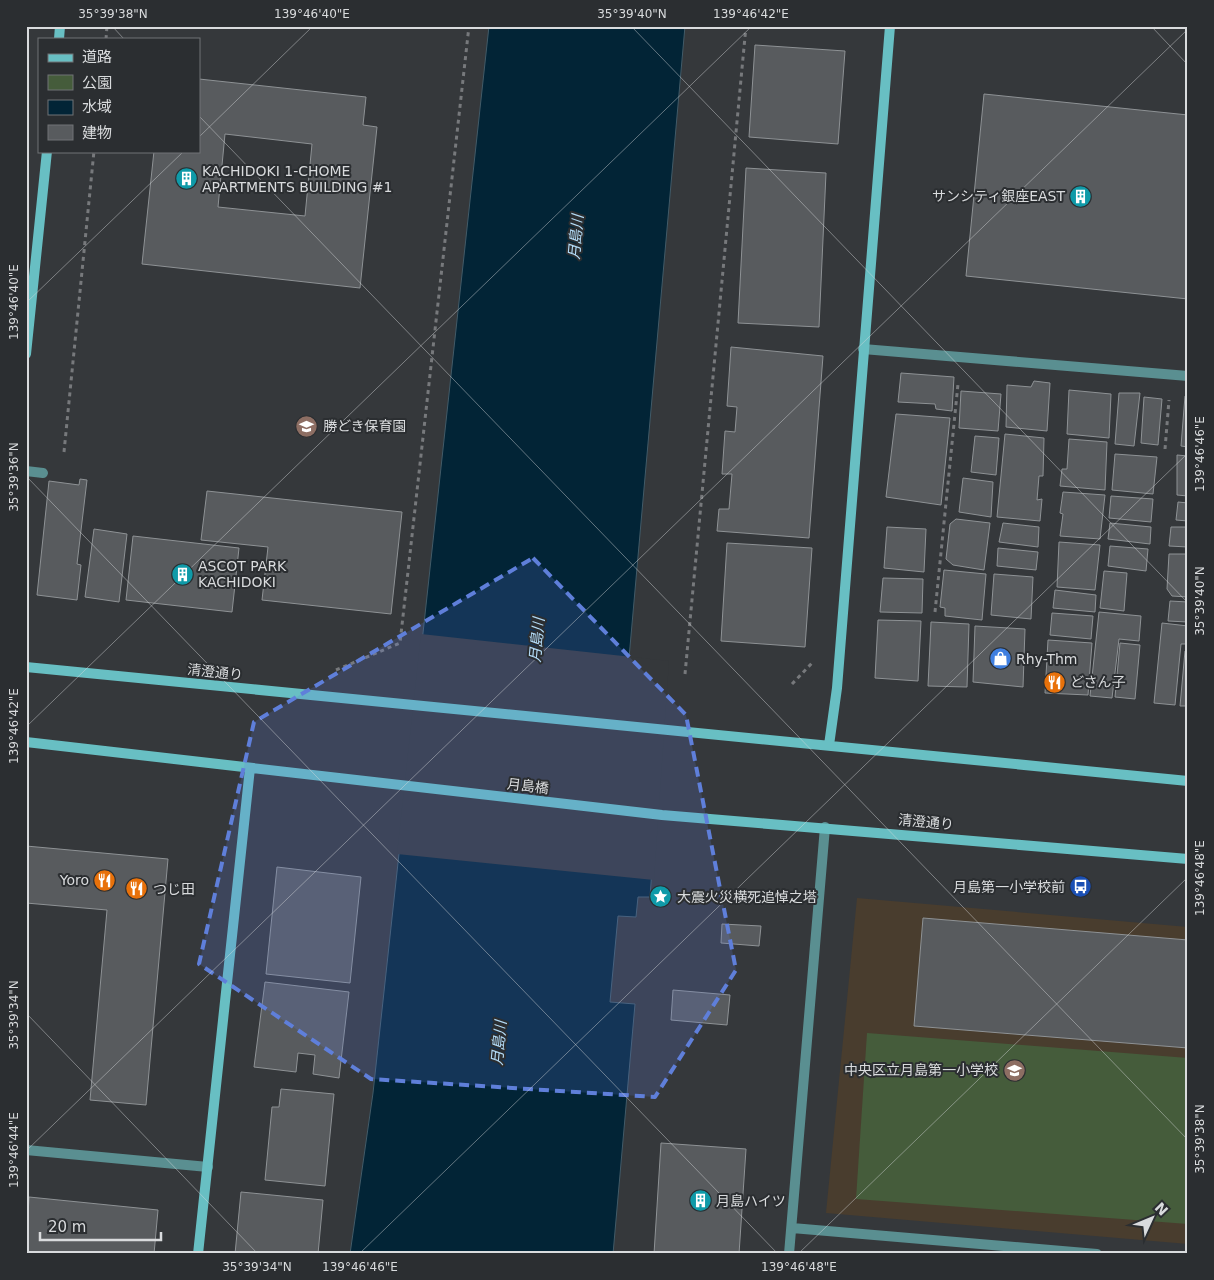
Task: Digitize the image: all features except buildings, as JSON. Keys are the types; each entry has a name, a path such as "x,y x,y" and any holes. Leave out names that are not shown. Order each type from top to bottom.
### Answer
{"main road":[{"path":"890,26 837,688 829,745 1188,780"},
{"path":"26,354 47,152"},
{"name":"清澄通り","path":"26,667 829,745"},
{"path":"26,742 250,768 198,1254"},
{"name":"月島橋","path":"250,768 662,816"},
{"name":"清澄通り","path":"662,816 1188,859"}],"street":[{"path":"863,348 1188,376"},
{"path":"26,471 42,473"},
{"path":"789,1254 825,828"},
{"path":"26,1150 208,1167"},
{"path":"792,1228 1097,1254"}],"path":[{"path":"327,674 400,643 469,26"},
{"path":"685,674 746,26"},
{"path":"64,452 94,152"},
{"path":"935,612 961,356"},
{"path":"1165,449 1172,374"}],"highlighted area":[{"path":"533,558 686,715 736,970 655,1097 371,1079 199,964 254,722"}],"shaded area":[{"name":"中央区立月島第一小学校","path":"857,898 1188,927 1188,1244 826,1213"}],"green space":[{"path":"867,1033 1188,1058 1188,1224 856,1199"}],"water":[{"name":"月島川","path":"489,26 685,26 629,658 667,662 650,897 638,897 636,917 618,916 610,1002 635,1004 613,1254 350,1254 373,1093"}],"pier":[{"path":"421,634 669,661 654,880 397,854"}],"place":[{"name":"KACHIDOKI 1-CHOME APARTMENTS BUILDING #1","path":"186,179"},
{"name":"サンシティ銀座EAST","path":"1081,196"},
{"name":"勝どき保育園","path":"307,426"},
{"name":"ASCOT PARK KACHIDOKI","path":"182,574"},
{"name":"Rhy-Thm","path":"1000,659"},
{"name":"どさん子","path":"1054,682"},
{"name":"Yoro","path":"105,880"},
{"name":"月島第一小学校前","path":"1081,887"},
{"name":"つじ田","path":"137,889"},
{"name":"大震火災横死追悼之塔","path":"661,897"},
{"name":"中央区立月島第一小学校","path":"1014,1070"},
{"name":"月島ハイツ","path":"700,1201"}]}
